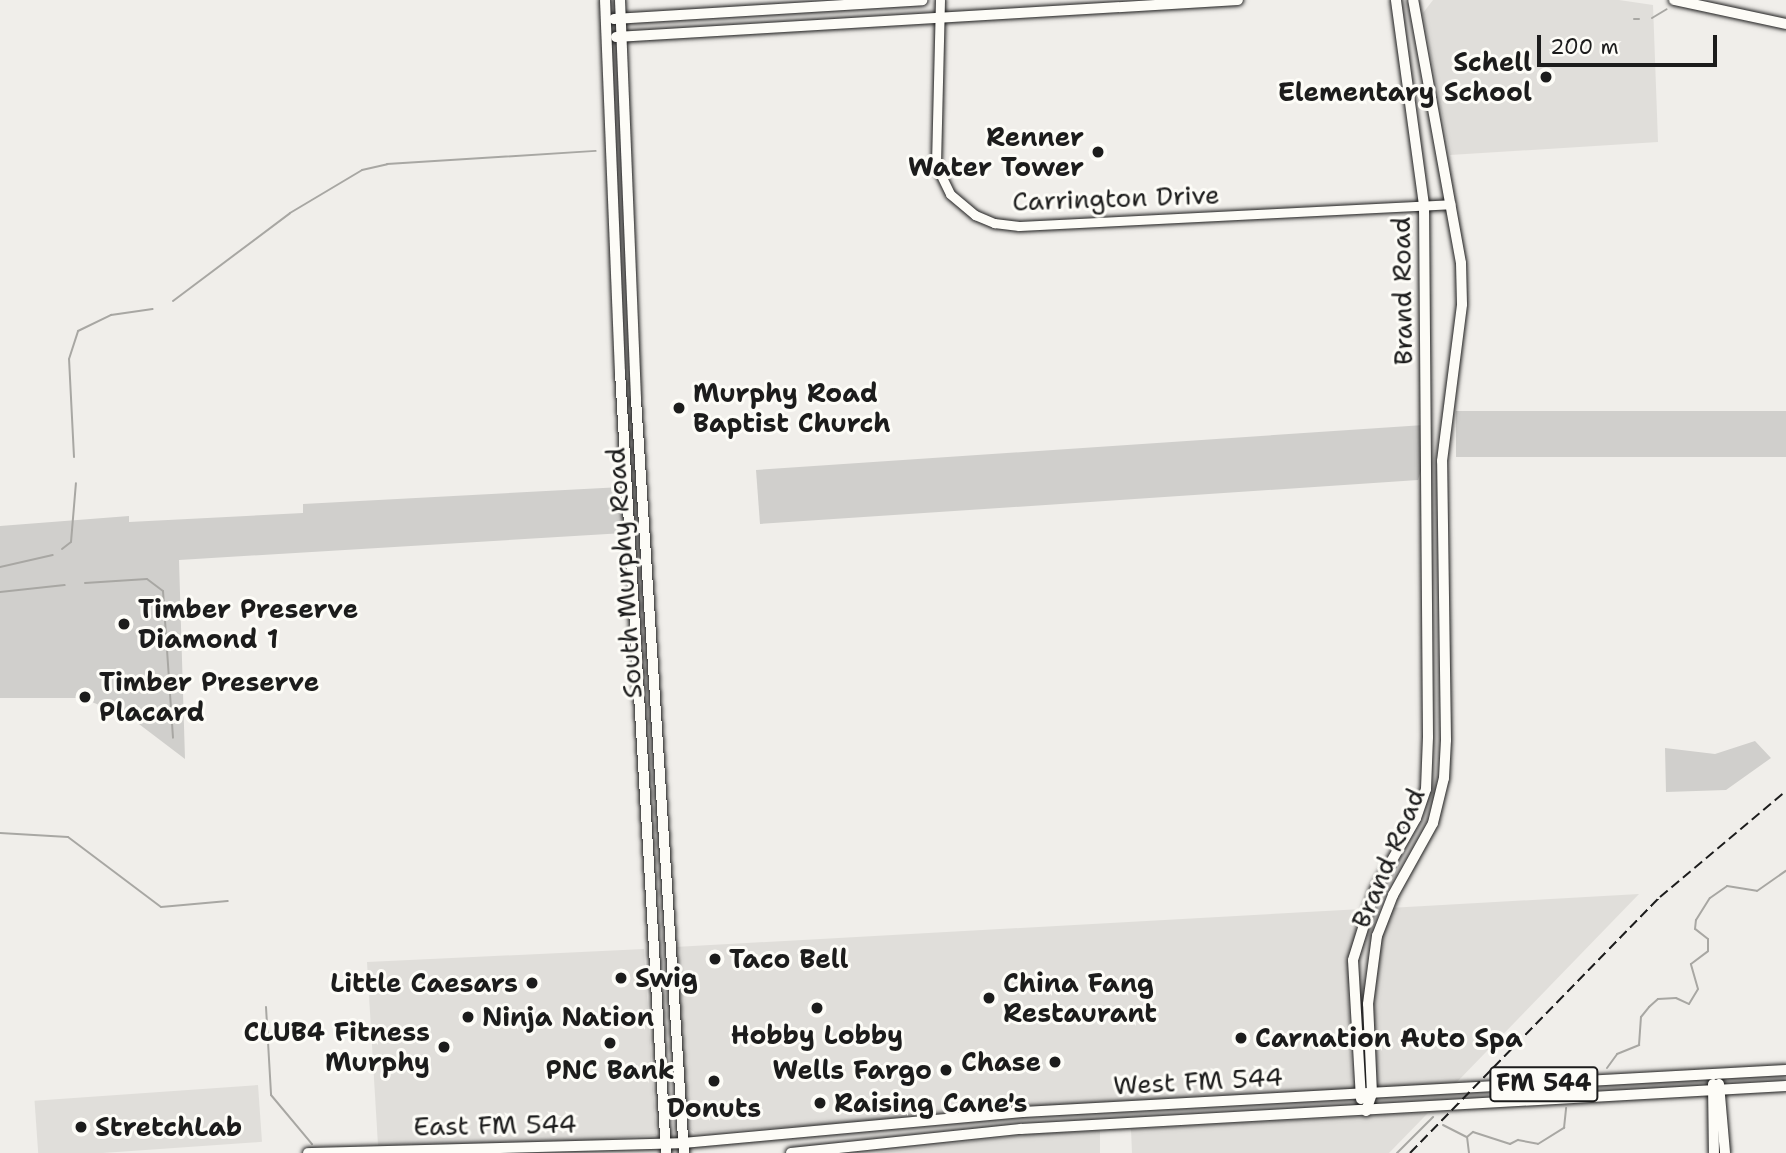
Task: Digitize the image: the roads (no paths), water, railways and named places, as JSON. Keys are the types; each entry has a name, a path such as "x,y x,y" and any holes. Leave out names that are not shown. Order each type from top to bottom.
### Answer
{"main road":[{"name":"South Murphy Road","path":"605,0 620,361 665,1148"},
{"name":"South Murphy Road","path":"620,0 635,360 683,1148"},
{"path":"605,19 922,0"},
{"path":"606,37 1238,0"},
{"name":"Brand Road","path":"1366,1111 1359,1095 1352,1005 1353,960 1361,926 1426,789 1424,205 1396,0"},
{"name":"Brand Road","path":"1366,1111 1372,1094 1368,1004 1380,921 1433,823 1444,778 1442,461 1462,304 1461,263 1413,0"},
{"path":"1417,21 1423,0"},
{"path":"1674,0 1786,23"},
{"path":"620,361 635,360"},
{"path":"657,995 673,994"},
{"path":"1352,1005 1368,1004"},
{"path":"661,1061 678,1060"},
{"name":"West FM 544","path":"683,1148 916,1123 1096,1108 1786,1070"},
{"path":"1715,1075 1725,1153"},
{"name":"West FM 544","path":"791,1153 917,1138 1097,1125 1786,1086"},
{"path":"1714,1153 1716,1090"},
{"path":"1202,1103 1203,1120"},
{"path":"1096,1108 1097,1125"},
{"path":"916,1123 917,1138"},
{"name":"East FM 544","path":"309,1153 683,1148"}],"street":[{"name":"Carrington Drive","path":"940,0 936,165 950,194 975,215 994,223 1019,226 1450,204"}],"waterway":[{"path":"1652,18 1667,9"},
{"path":"1634,19 1639,19"},
{"path":"173,301 290,213 362,170 387,164 596,151"},
{"path":"74,457 69,359 78,331 111,315 153,309"},
{"path":"62,549 71,542 76,483"},
{"path":"0,567 53,555"},
{"path":"85,583 147,579 163,591 173,738"},
{"path":"0,592 65,585"},
{"path":"0,833 68,837 161,907 228,901"},
{"path":"1607,1068 1617,1054 1639,1045 1641,1017 1658,999 1676,998 1689,1004 1698,989 1691,964 1708,951 1708,939 1695,929 1696,920 1710,898 1727,886 1757,891 1786,871"},
{"path":"266,1007 271,1095 312,1144"},
{"path":"1469,1153 1467,1137 1473,1132 1510,1144 1518,1140 1538,1144 1564,1128 1566,1108"},
{"path":"1397,1153 1433,1117"},
{"path":"1443,1125 1467,1137"}],"railway":[{"path":"1410,1153 1660,897 1786,791"}],"place":[{"name":"Schell Elementary School","path":"1546,77"},
{"name":"Renner Water Tower","path":"1098,152"},
{"name":"Murphy Road Baptist Church","path":"679,408"},
{"name":"Timber Preserve Diamond 1","path":"124,624"},
{"name":"Timber Preserve Placard","path":"85,697"},
{"name":"Taco Bell","path":"715,959"},
{"name":"Swig","path":"621,978"},
{"name":"Little Caesars","path":"532,983"},
{"name":"China Fang Restaurant","path":"989,998"},
{"name":"Hobby Lobby","path":"817,1008"},
{"name":"Ninja Nation","path":"468,1017"},
{"name":"Carnation Auto Spa","path":"1241,1038"},
{"name":"PNC Bank","path":"610,1043"},
{"name":"CLUB4 Fitness Murphy","path":"444,1047"},
{"name":"Chase","path":"1055,1062"},
{"name":"Wells Fargo","path":"946,1070"},
{"name":"Donuts","path":"714,1081"},
{"name":"Raising Cane's","path":"820,1103"},
{"name":"StretchLab","path":"81,1127"}]}
